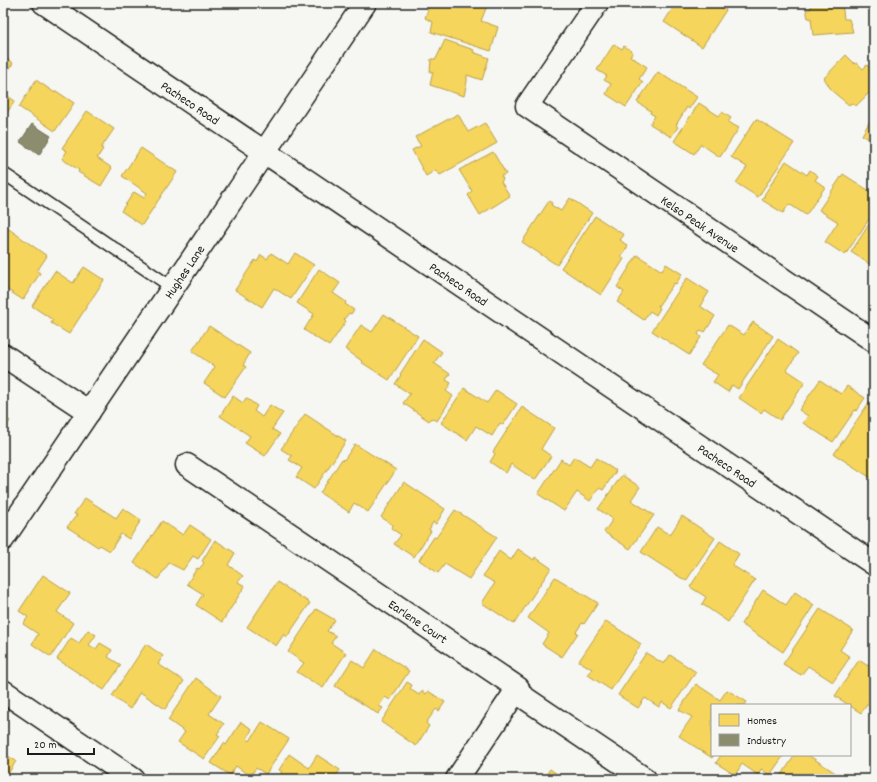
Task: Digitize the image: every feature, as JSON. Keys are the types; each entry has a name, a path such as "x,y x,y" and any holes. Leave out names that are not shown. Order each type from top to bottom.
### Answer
{"street":[{"name":"Pacheco Road","path":"44,3 873,560"},
{"name":"Hughes Lane","path":"3,539 365,3"},
{"name":"Kelso Peak Avenue","path":"597,3 527,106 874,341"},
{"path":"3,355 89,412"},
{"name":"Earlene Court","path":"187,465 518,688 516,692 645,779"},
{"path":"3,691 133,779"},
{"path":"457,779 516,692"}],"lane":[{"path":"3,173 173,288"}],"building: Homes":[{"path":"430,3 488,3 481,21 498,27 491,51 431,32 433,22 425,18"},
{"path":"671,3 715,3 726,10 702,47 664,22 675,5"},
{"path":"811,3 842,3 844,19 849,19 853,32 813,35 811,18 808,18 806,9 811,9"},
{"path":"445,40 474,50 473,52 489,58 482,80 467,75 464,96 430,85 433,72 430,72 431,59 436,59"},
{"path":"614,44 622,49 624,46 633,52 630,56 647,67 639,79 643,82 626,107 606,94 611,84 604,80 607,76 597,70"},
{"path":"846,55 855,64 857,63 863,69 867,65 874,74 874,88 856,106 851,103 849,105 832,91 824,78"},
{"path":"3,56 13,63 3,79"},
{"path":"658,72 697,97 689,109 687,107 676,125 678,127 671,137 650,124 655,116 650,113 651,111 637,102"},
{"path":"36,80 55,93 56,91 74,103 55,131 19,107"},
{"path":"3,93 15,101 3,118"},
{"path":"699,103 719,116 722,112 731,118 728,122 739,128 720,157 701,144 694,154 674,141"},
{"path":"87,111 114,129 101,148 103,149 97,158 112,168 101,186 78,172 79,170 62,159 67,151 62,148"},
{"path":"458,114 468,132 485,123 497,143 440,175 436,170 426,176 412,150 421,146 415,137"},
{"path":"874,114 874,142 862,135"},
{"path":"756,119 794,143 758,197 736,183 747,167 731,157"},
{"path":"141,148 177,172 142,225 121,211 134,192 144,198 147,193 122,176"},
{"path":"493,152 506,174 501,176 503,179 501,182 510,196 480,215 468,195 472,191 459,170"},
{"path":"786,161 807,175 810,170 818,176 815,180 825,187 806,215 789,204 783,213 762,200"},
{"path":"843,174 871,192 873,189 874,190 874,212 845,255 825,242 838,222 819,210"},
{"path":"570,198 592,213 557,265 522,242 549,201 552,203 551,205 561,211"},
{"path":"595,216 624,235 620,240 628,246 621,257 624,259 601,295 561,268"},
{"path":"872,220 874,222 874,267 851,252"},
{"path":"6,227 47,256 37,271 40,273 23,300 3,287 3,233"},
{"path":"271,253 288,264 295,253 314,265 291,299 274,288 262,307 235,290 255,260 257,262 261,255 267,259"},
{"path":"637,255 662,271 666,264 682,274 658,306 660,308 656,315 650,311 644,320 617,302 624,292 617,287"},
{"path":"84,267 104,280 69,334 51,323 53,320 32,306 55,271 73,283"},
{"path":"319,269 340,283 333,293 354,310 344,319 346,321 329,346 304,330 314,314 297,303"},
{"path":"687,278 709,292 700,306 715,316 705,332 701,330 698,334 701,337 689,355 652,331"},
{"path":"384,314 418,336 389,380 361,362 362,361 345,349 361,325 372,332"},
{"path":"753,322 773,336 738,389 732,385 728,392 713,382 718,375 701,365 728,325 744,335"},
{"path":"209,326 250,353 243,365 246,367 225,397 204,383 215,367 192,351"},
{"path":"423,339 442,352 434,363 450,374 446,380 451,383 446,391 453,396 437,421 431,418 429,421 403,403 410,394 395,384"},
{"path":"778,339 798,353 787,370 805,382 780,420 764,409 761,413 739,398"},
{"path":"820,380 841,394 847,386 865,398 833,442 803,423 808,416 799,410"},
{"path":"464,388 487,403 496,390 517,404 503,425 500,423 492,436 476,426 467,440 441,423"},
{"path":"233,396 243,403 246,398 257,406 254,411 262,417 270,405 283,413 272,429 280,434 265,456 245,443 250,436 220,416"},
{"path":"870,401 874,403 874,475 871,478 834,454"},
{"path":"522,407 554,428 541,449 551,456 535,480 511,464 506,473 490,462 495,454 493,452"},
{"path":"305,414 346,441 314,489 296,477 302,468 289,460 292,456 281,449"},
{"path":"3,416 10,421 3,431"},
{"path":"355,444 396,470 368,512 354,503 349,512 320,493 342,459 344,460"},
{"path":"574,457 590,467 596,458 616,471 603,490 599,488 590,501 577,492 564,511 538,494 561,459 569,465"},
{"path":"622,475 640,487 631,500 654,515 630,549 604,532 613,519 598,509"},
{"path":"404,482 445,509 436,524 433,522 429,530 431,531 414,557 394,544 401,535 391,528 393,525 381,517"},
{"path":"85,498 116,518 123,508 141,520 129,539 121,534 110,551 100,545 98,547 67,527 77,515 74,514"},
{"path":"455,510 497,537 469,579 445,564 438,573 419,560 434,537 436,538"},
{"path":"682,516 715,538 686,581 641,552 657,527 670,535"},
{"path":"162,521 183,535 190,525 211,539 198,559 193,556 183,570 169,563 158,579 134,563"},
{"path":"215,540 235,553 228,565 243,576 238,582 245,586 222,622 196,605 203,594 187,584 197,568 199,569 204,563 202,561"},
{"path":"720,541 739,554 732,565 755,580 728,622 702,604 706,597 690,587"},
{"path":"518,549 534,560 535,557 551,568 514,624 482,603 495,583 483,576 499,551 511,560"},
{"path":"43,575 70,593 57,612 73,623 51,657 32,644 38,634 23,624 28,617 19,611"},
{"path":"555,577 598,603 584,624 582,623 576,632 578,633 562,657 542,644 549,633 528,618"},
{"path":"277,582 310,603 287,637 284,634 276,646 247,627"},
{"path":"763,590 786,605 795,592 814,605 783,652 741,624"},
{"path":"316,609 335,620 327,631 336,636 331,643 346,653 323,688 297,672 304,663 288,652"},
{"path":"820,609 853,630 840,650 850,657 833,682 808,666 801,675 783,664"},
{"path":"606,621 641,644 611,690 588,675 592,669 579,661"},
{"path":"88,630 96,635 89,645 96,649 100,643 112,650 108,657 121,665 104,690 57,659 71,638 79,643"},
{"path":"146,644 163,656 158,664 184,681 165,709 140,692 130,709 112,696"},
{"path":"376,649 409,671 390,700 385,697 379,706 383,708 378,714 335,686 352,660 364,668"},
{"path":"646,653 664,664 670,655 696,672 671,708 662,702 659,707 645,698 638,708 618,695"},
{"path":"873,659 874,695 861,713 851,706 851,704 847,704 835,696 859,660 868,666"},
{"path":"196,678 221,696 209,714 224,724 217,734 220,736 204,759 178,742 185,732 168,720"},
{"path":"407,682 412,685 410,689 419,695 422,691 426,694 428,691 445,702 439,711 436,709 426,723 429,726 416,746 381,722"},
{"path":"696,684 720,700 727,690 747,702 746,704 711,704 711,756 713,756 712,758 679,736 692,717 679,710"},
{"path":"241,722 252,729 247,739 250,741 262,722 289,739 266,774 256,768 250,776 236,766 230,775 211,763 224,743 226,745"},
{"path":"3,753 16,761 5,779 3,779"},
{"path":"289,754 309,768 317,755 340,770 334,779 277,779 282,772 279,770"},
{"path":"720,756 783,756 770,775 761,769 758,775 742,764 735,775 716,763"},
{"path":"794,756 810,756 840,776 838,779 779,779"},
{"path":"550,769 564,779 543,779"}],"building: Industry":[{"path":"32,124 51,136 39,155 20,142"}]}
